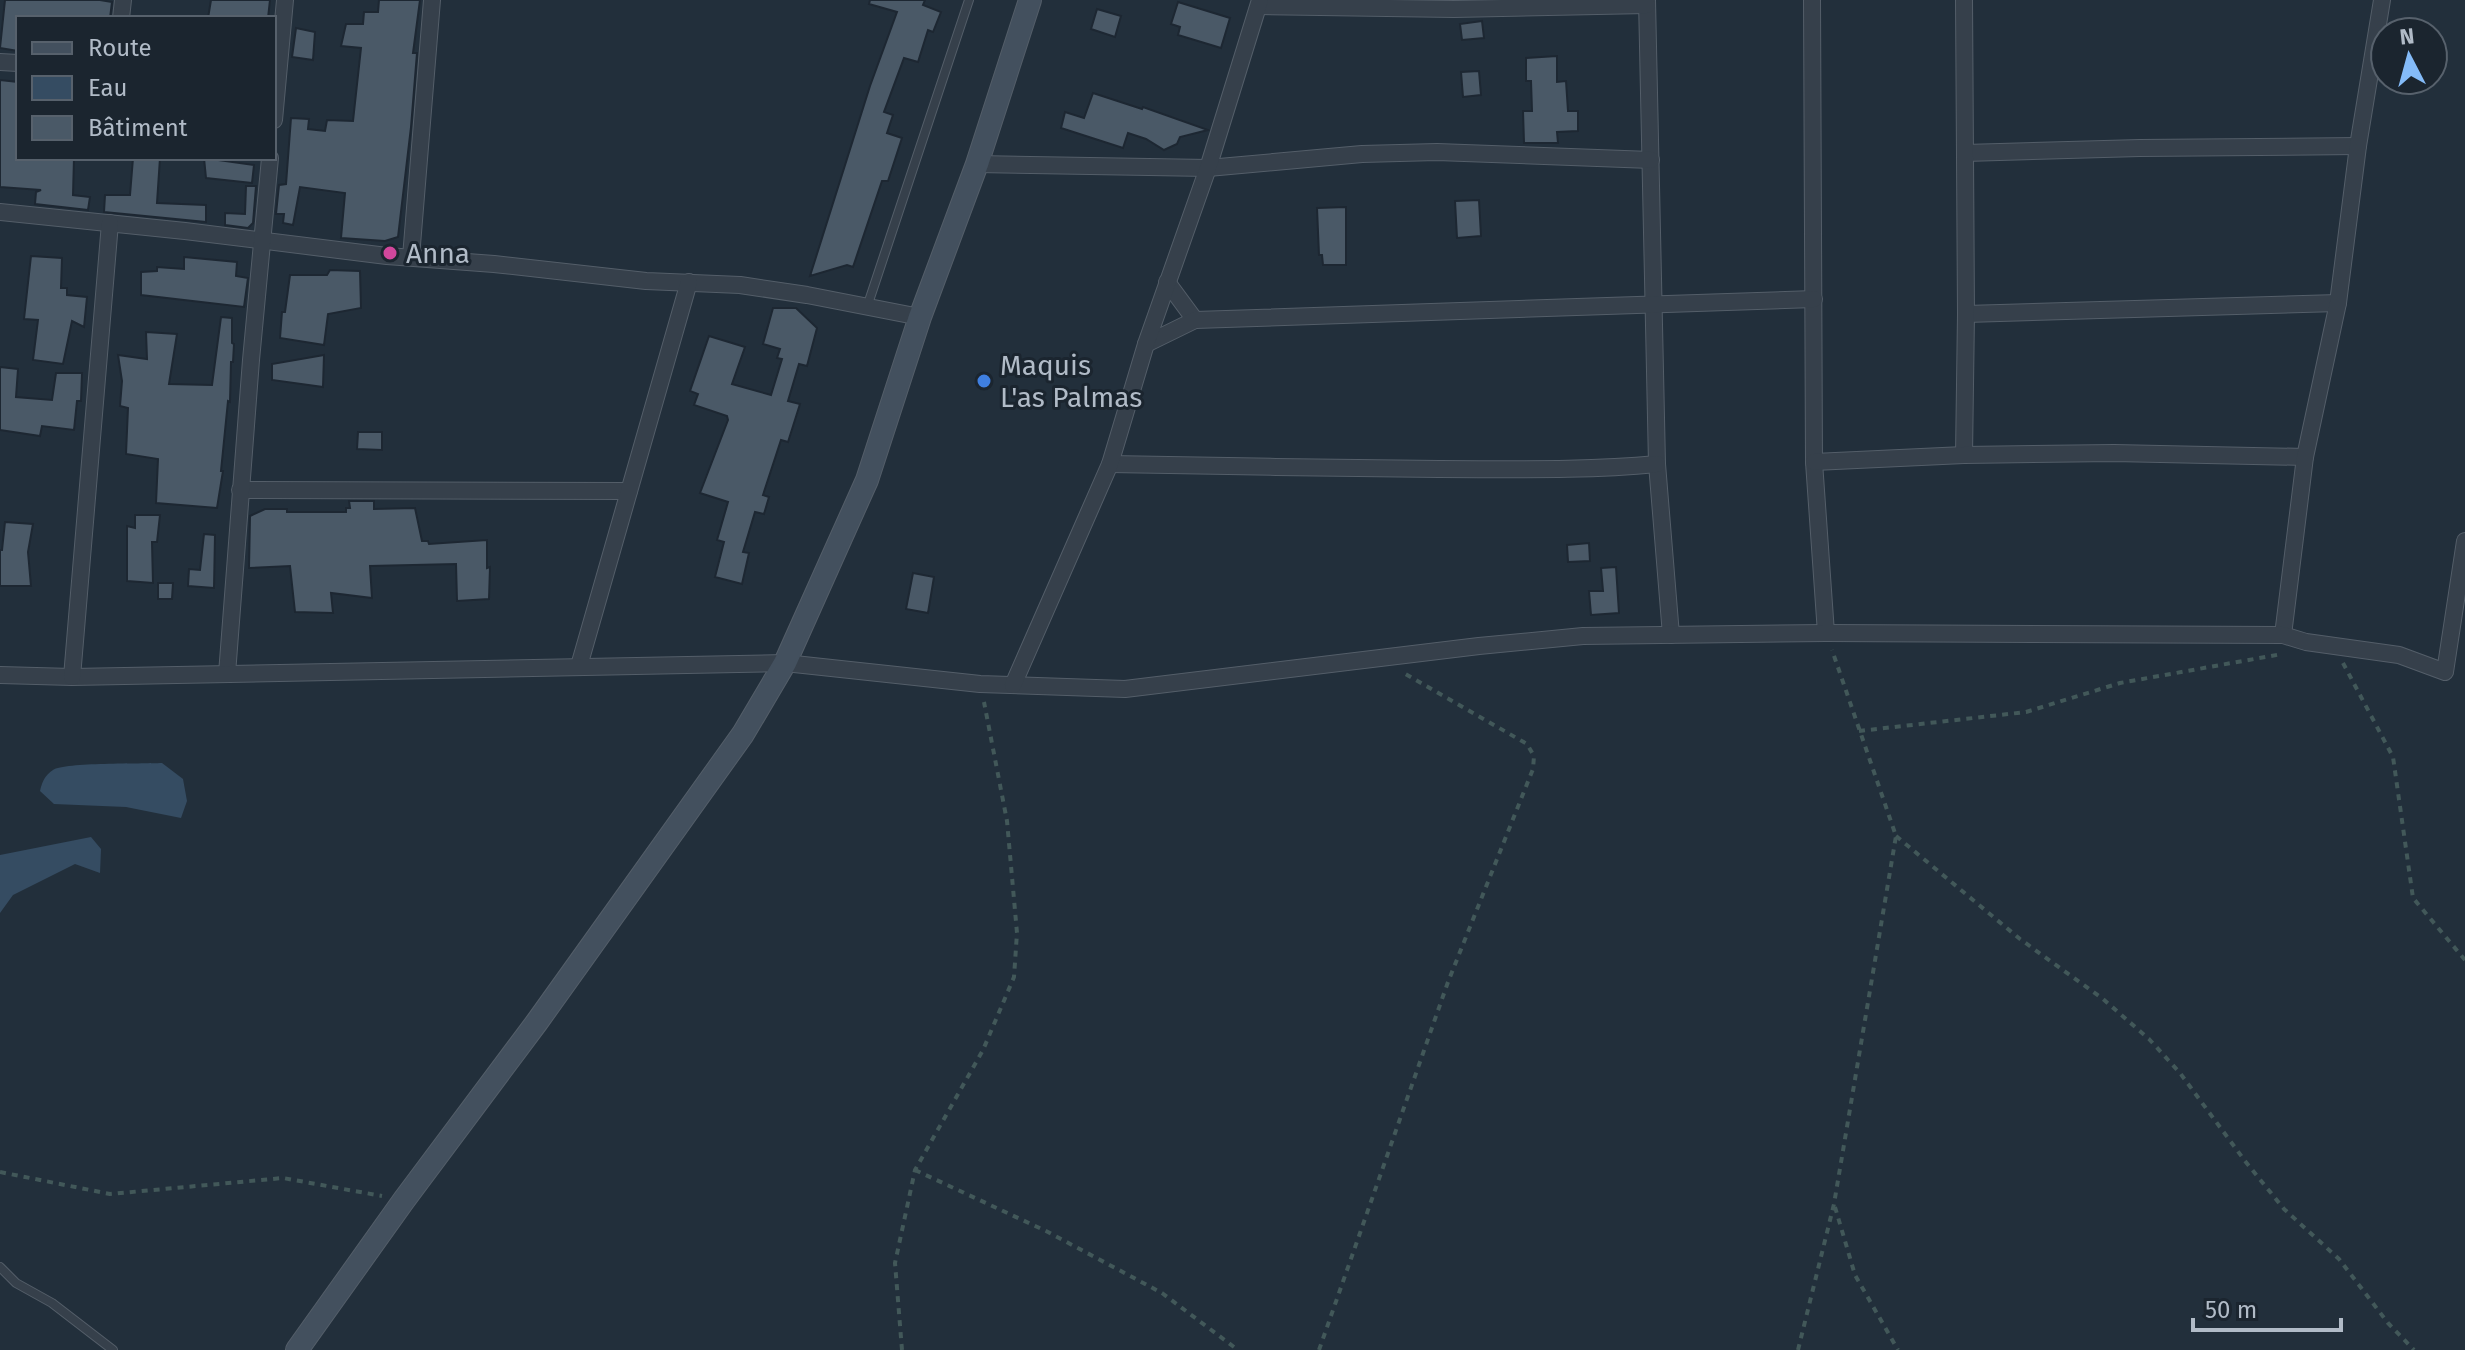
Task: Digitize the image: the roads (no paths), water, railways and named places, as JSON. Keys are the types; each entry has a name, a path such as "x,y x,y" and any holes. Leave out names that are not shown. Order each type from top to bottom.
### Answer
{"street":[{"path":"276,84 285,0"},
{"path":"411,257 432,0"},
{"path":"297,1350 404,1200 489,1089 743,734 785,663 867,480 920,317 977,164 1030,0"},
{"path":"1812,0 1814,462 1826,633"},
{"path":"1964,0 1964,455"},
{"path":"2283,635 2305,457 2338,303 2358,146 2382,0"},
{"path":"1013,685 1110,464 1146,344 1208,168 1260,3 1454,9 1647,2 1657,464 1671,635"},
{"path":"1965,153 2358,146"},
{"path":"977,164 1208,168 1362,154 1437,152 1651,160"},
{"path":"227,674 270,160"},
{"path":"0,212 646,281 740,285 920,317"},
{"path":"72,677 110,223"},
{"path":"579,666 689,282"},
{"path":"1167,282 1195,320"},
{"path":"1146,344 1195,320 1814,299"},
{"path":"1966,314 2338,303"},
{"path":"1814,462 1964,455 2114,453 2305,457"},
{"path":"1110,464 1517,470 1603,469 1657,464"},
{"path":"240,490 629,491"},
{"path":"0,675 72,677 785,663 980,684 1125,689 1583,636 1826,633 2283,635 2306,642 2399,655 2445,672 2465,541"}],"lane":[{"path":"867,308 969,0"},
{"path":"0,1267 16,1283 52,1303 113,1350"}],"water":[{"path":"162,763 183,779 187,801 181,818 126,807 54,804 40,791 48,774 60,767"},
{"path":"91,837 101,849 100,873 75,864 13,895 0,913 0,855"}],"place":[{"name":"Anna","path":"390,253"},
{"name":"Maquis L'as Palmas","path":"984,381"}]}
